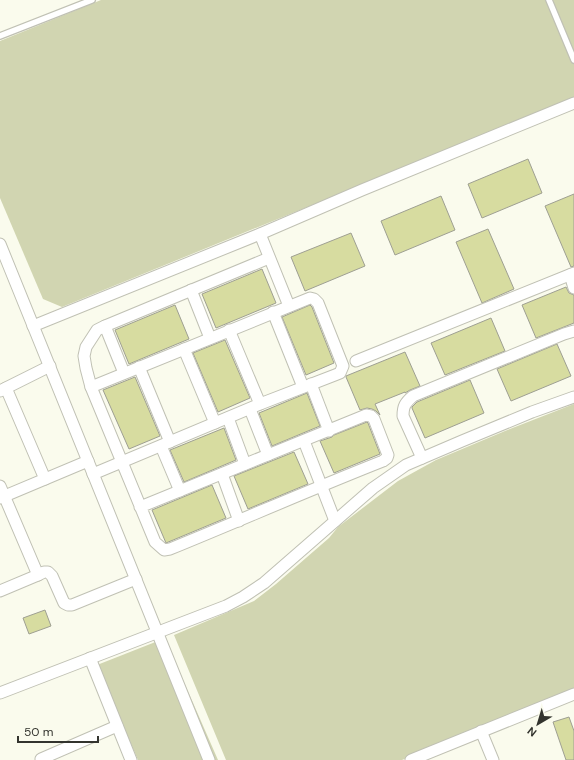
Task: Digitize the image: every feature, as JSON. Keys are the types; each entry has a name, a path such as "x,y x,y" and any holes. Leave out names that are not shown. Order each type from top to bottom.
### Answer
{"street":[{"path":"33,326 260,234 362,190 574,103"},
{"path":"260,234 289,306"},
{"path":"0,244 209,760"},
{"path":"140,507 366,416 371,416 374,419 388,455 387,458 383,461 170,549 164,550 155,542 140,507 91,387 84,356 86,347 97,330 105,326 270,258"},
{"path":"356,360 572,274 574,288"},
{"path":"191,290 210,338"},
{"path":"91,387 310,298 314,299 318,303 344,366 340,373 255,406 93,474"},
{"path":"273,312 329,431"},
{"path":"105,326 124,373"},
{"path":"229,330 255,406 268,455"},
{"path":"422,458 403,416 403,410 406,402 413,396 574,331"},
{"path":"184,349 215,424"},
{"path":"45,479 3,389 50,366"},
{"path":"139,367 180,491"},
{"path":"0,693 226,606 264,583 373,488 406,465 525,415 574,397"},
{"path":"228,418 245,464"},
{"path":"304,441 335,521"},
{"path":"38,575 1,494 45,479 88,461"},
{"path":"222,474 239,521"},
{"path":"0,591 44,572 48,572 52,576 64,603 72,605 136,579"},
{"path":"90,658 131,760"},
{"path":"411,760 574,694"},
{"path":"41,759 117,726"},
{"path":"481,731 493,760"}],"lane":[{"path":"0,36 92,0"},
{"path":"549,0 574,60"}],"green space":[{"path":"101,0 574,0 574,98 62,307 43,299 0,198 0,41"},
{"path":"574,404 574,690 402,760 226,760 174,635 254,601 329,538 338,527 398,481 436,460"},
{"path":"165,639 218,760 138,760 97,665"}],"building":[{"path":"528,159 542,193 482,218 468,184"},
{"path":"574,194 574,266 571,267 545,206"},
{"path":"441,196 455,230 395,255 381,221"},
{"path":"488,229 514,289 482,303 456,242"},
{"path":"351,233 365,266 305,291 291,257"},
{"path":"262,269 276,303 216,328 202,294"},
{"path":"566,287 569,293 574,295 574,323 536,338 522,305"},
{"path":"175,305 189,339 129,364 115,330"},
{"path":"310,305 334,363 306,375 282,317"},
{"path":"491,318 505,351 445,375 431,343"},
{"path":"225,340 250,398 218,412 193,353"},
{"path":"557,344 571,376 511,401 497,369"},
{"path":"405,352 420,386 375,404 380,415 372,409 367,408 360,410 346,376"},
{"path":"135,377 160,436 129,449 103,390"},
{"path":"470,380 484,413 425,438 412,407 417,402"},
{"path":"307,393 320,426 272,446 259,413"},
{"path":"367,422 380,454 334,473 320,441"},
{"path":"224,428 236,460 184,482 170,450"},
{"path":"294,452 308,484 248,509 234,476"},
{"path":"212,485 226,518 166,543 152,510"},
{"path":"45,610 51,626 29,634 23,618"},
{"path":"569,717 574,731 574,760 566,760 553,722"}]}
